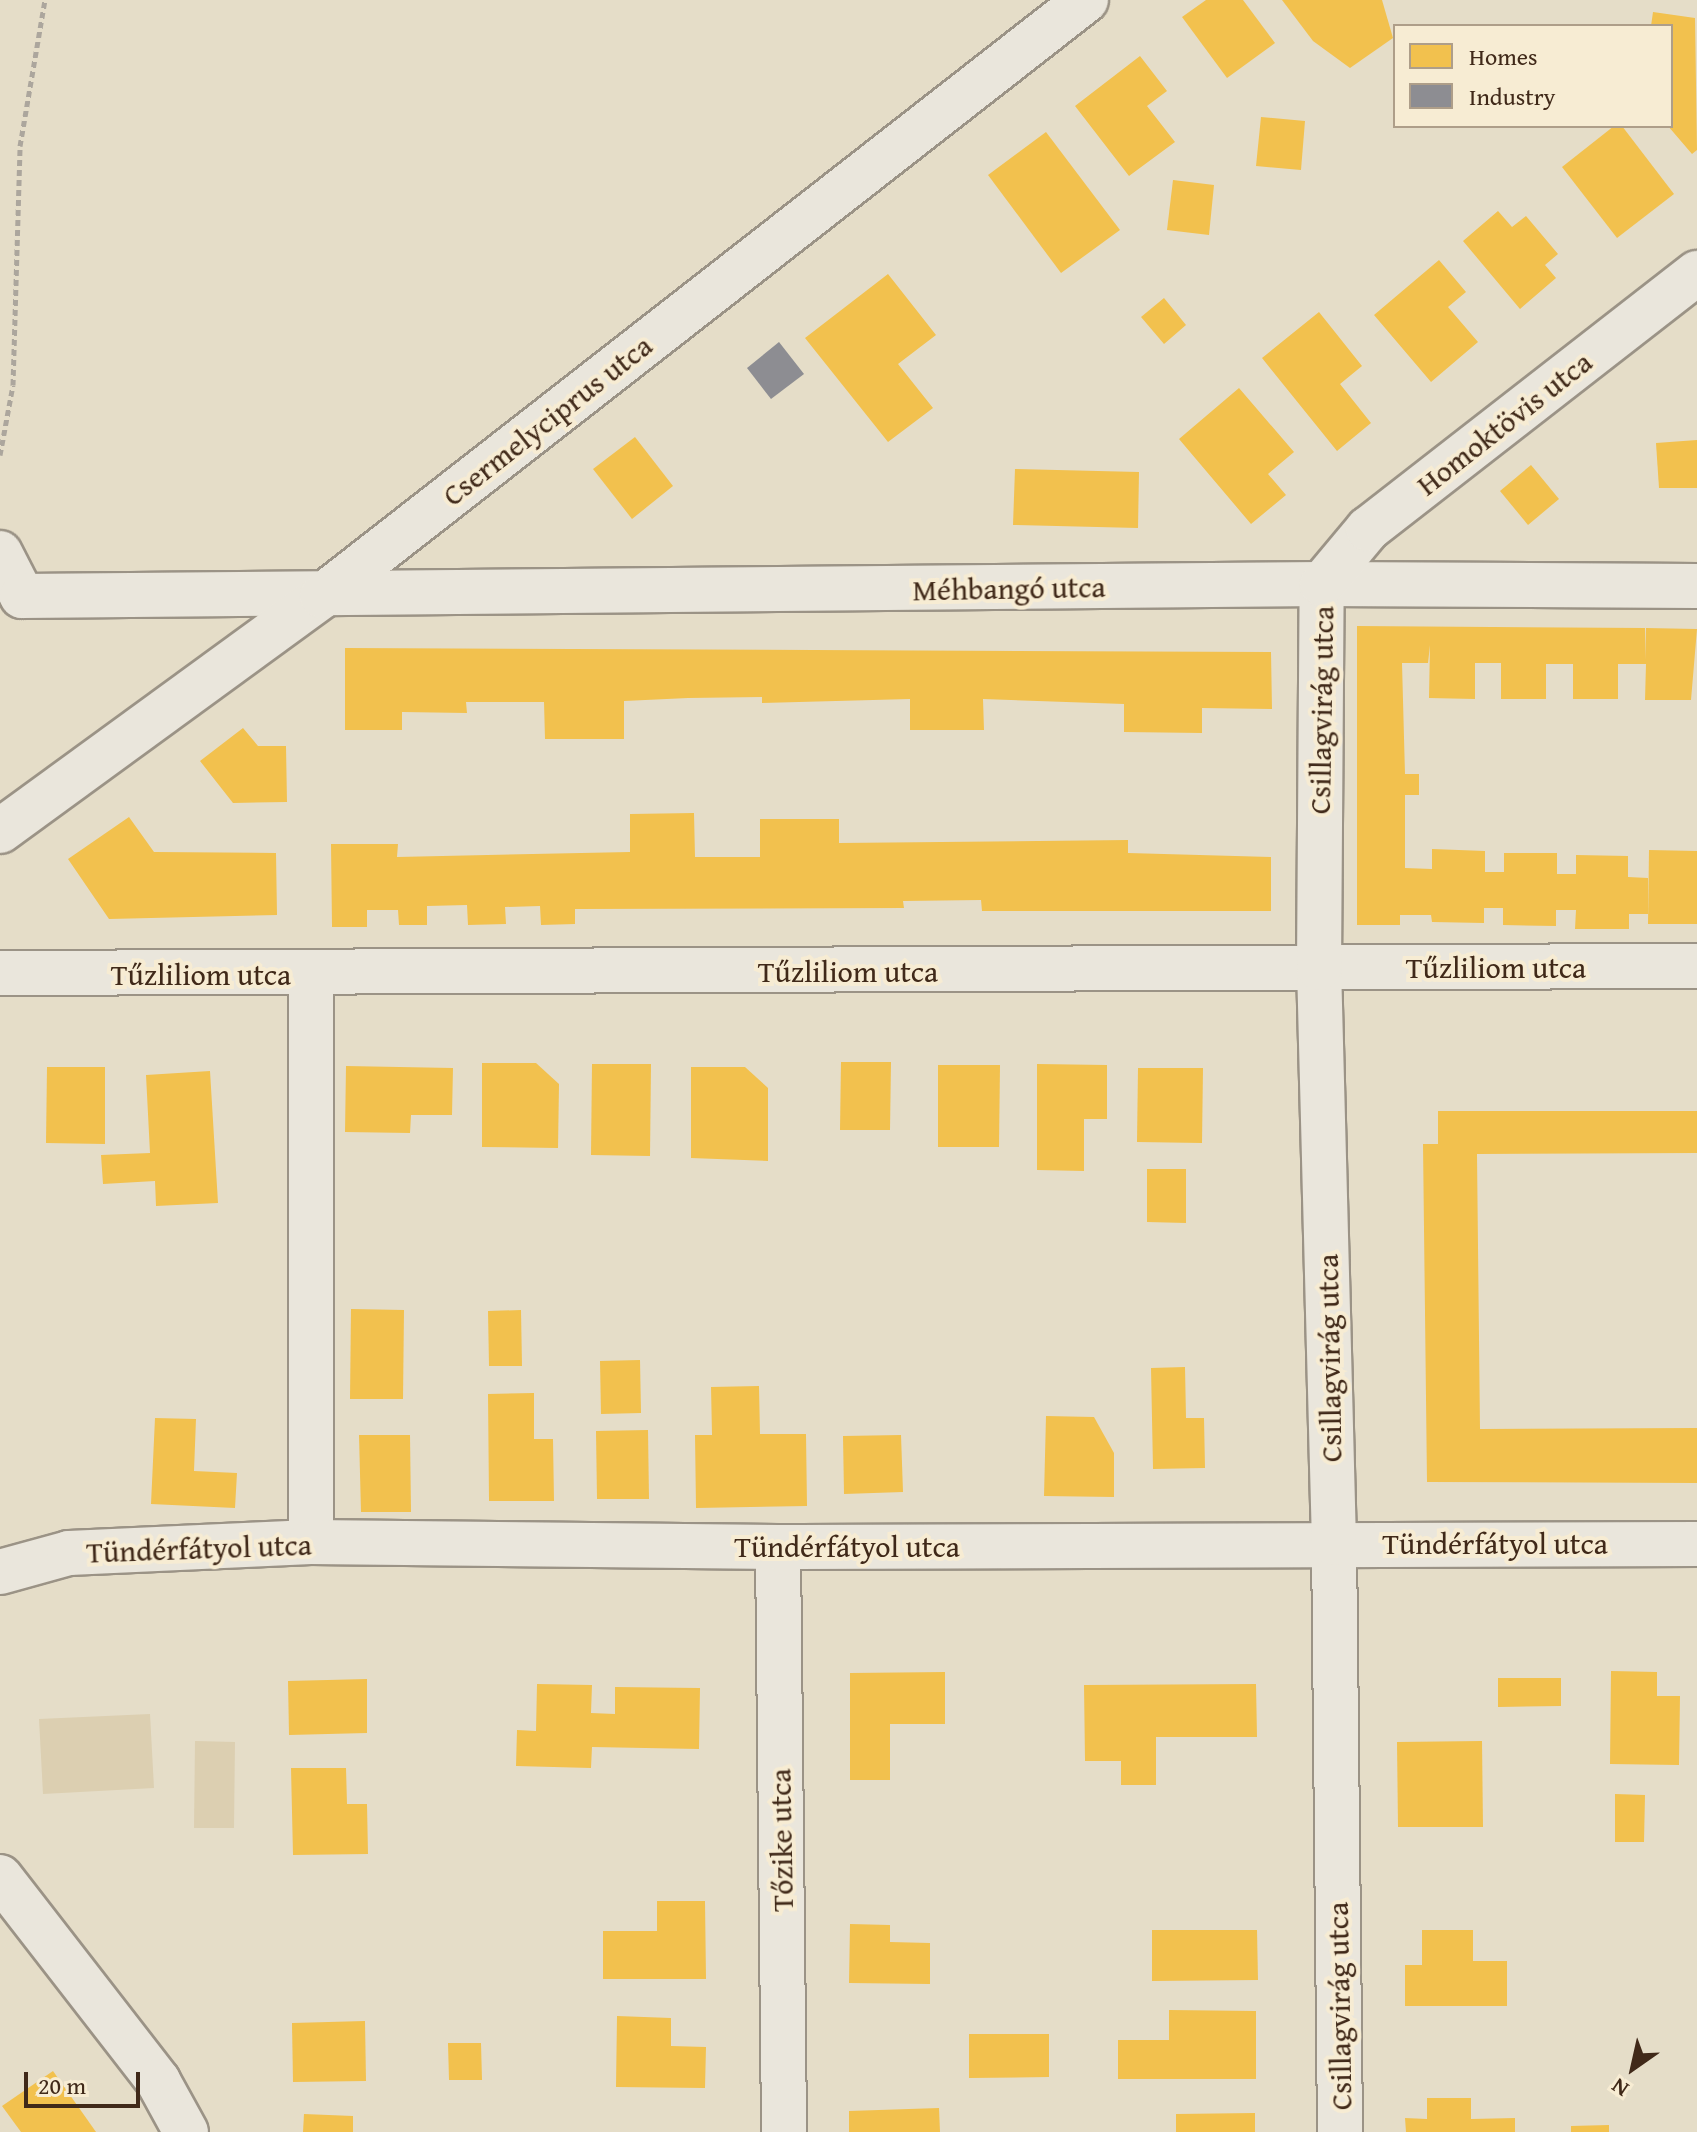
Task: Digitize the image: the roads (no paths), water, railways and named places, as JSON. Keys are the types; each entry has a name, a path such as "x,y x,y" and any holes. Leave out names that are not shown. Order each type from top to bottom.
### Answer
{"street":[{"name":"Csermelyciprus utca","path":"0,831 322,596 1086,0"},
{"name":"Homoktövis utca","path":"1322,584 1368,529 1697,273"},
{"name":"Méhbangó utca","path":"0,553 22,596 322,596 1322,584 1697,586"},
{"name":"Csillagvirág utca","path":"1322,584 1319,968 1334,1543 1340,2132"},
{"name":"Tűzliliom utca","path":"0,973 1697,966"},
{"path":"311,974 311,1542"},
{"name":"Tündérfátyol utca","path":"0,1572 69,1553 311,1542 778,1547 1697,1544"},
{"name":"Tőzike utca","path":"778,1547 784,2132"},
{"path":"0,1877 158,2081 186,2132"}]}
